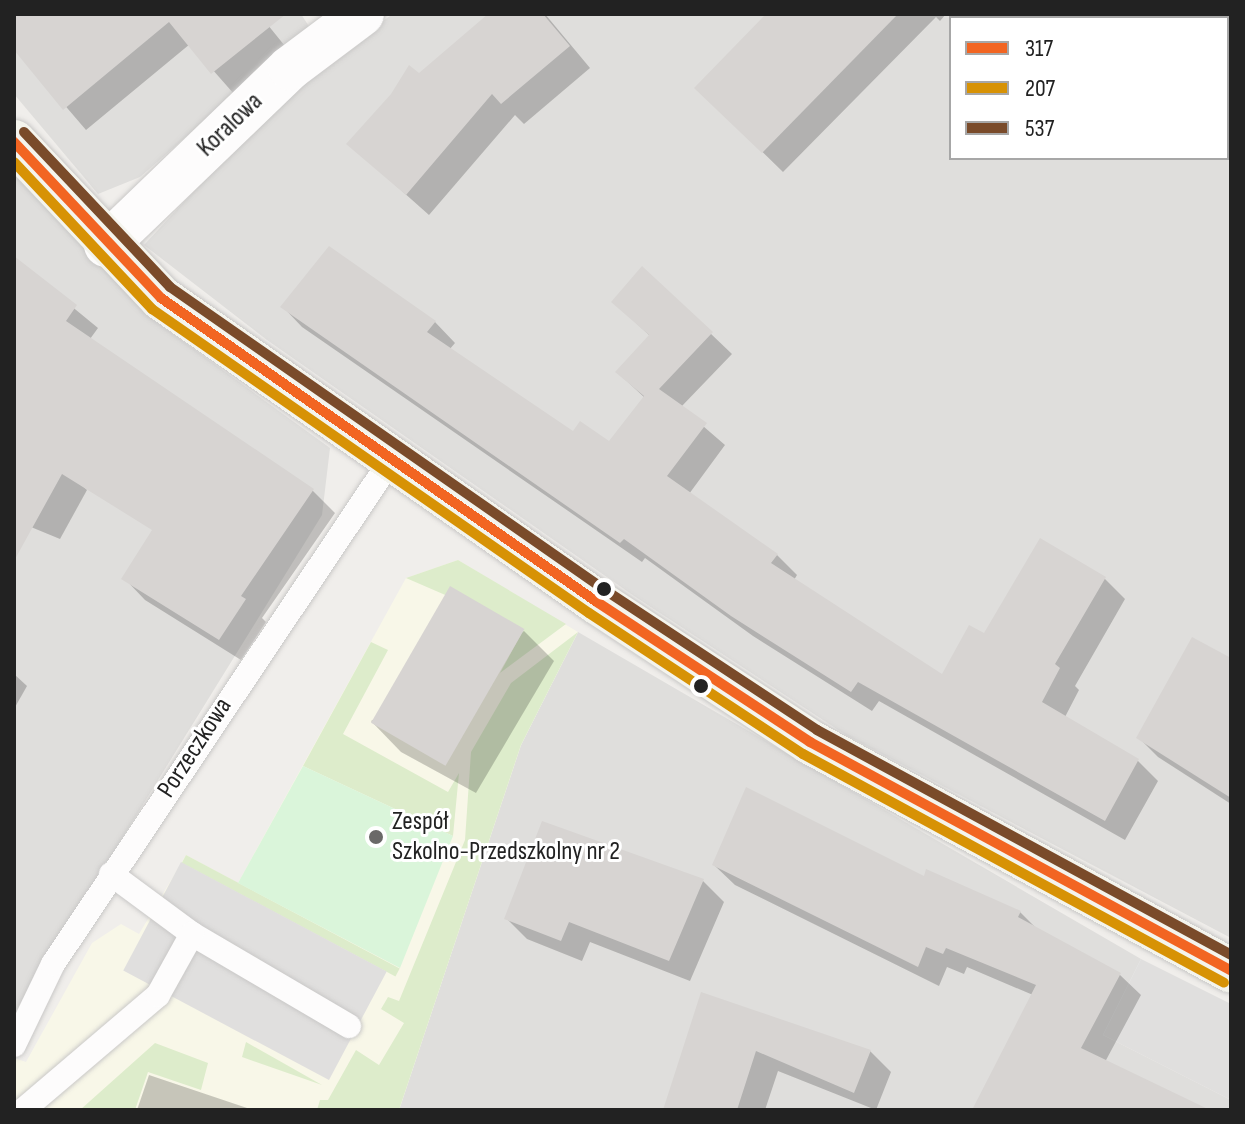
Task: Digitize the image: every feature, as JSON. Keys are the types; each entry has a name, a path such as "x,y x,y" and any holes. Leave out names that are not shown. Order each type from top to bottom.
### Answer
{"street":[{"name":"Koralowa","path":"106,245 290,68 362,14"},
{"path":"14,142 106,245 161,298 391,460 810,742 1231,971"}],"lane":[{"name":"Porzeczkowa","path":"14,1045 53,964 111,874 391,460"},
{"path":"111,874 192,934 349,1026"},
{"path":"23,1110 158,995 192,934"}],"shaded area":[{"path":"14,14 301,14 310,28 140,177 98,194 14,94"},
{"path":"393,14 1231,14 1231,938 846,735 634,596 267,340 144,245 299,78"},
{"path":"14,175 152,319 330,448 322,515 14,1013"},
{"name":"Zespół Szkolno-Przedszkolny nr 2","path":"458,560 578,632 521,745 399,1110 14,1110 14,1058 26,1062 92,943 121,924 139,934 186,855 238,883 406,578"},
{"path":"578,632 1141,959 1103,1035 1231,1100 1231,1110 399,1110 521,745"},
{"path":"181,862 387,971 329,1080 123,971"},
{"path":"1141,959 1231,1004 1231,1100 1103,1035"}],"green space":[{"path":"458,560 566,624 500,673 524,629 406,578"},
{"path":"578,632 521,745 399,1110 317,1110 320,1100 328,1100 356,1050 379,1065 404,1023 381,1009 388,997 399,1001 465,840 471,752 511,683"},
{"path":"371,642 388,650 343,734 448,792 459,773 453,836 303,766"},
{"path":"303,766 453,836 400,968 238,883"},
{"path":"186,855 400,969 395,977 182,863"},
{"path":"246,1042 322,1085 242,1057"},
{"path":"155,1043 208,1063 201,1090 148,1072 135,1110 80,1110"}],"building":[{"path":"14,14 286,14 211,74 169,22 63,110 14,50"},
{"path":"488,14 543,14 570,46 501,104 492,94 406,195 346,144 391,94 409,65 419,73"},
{"path":"766,14 898,14 762,153 694,88"},
{"path":"329,246 436,321 427,332 573,431 580,421 609,441 644,396 615,372 649,335 611,302 642,266 713,332 659,389 707,423 667,476 778,554 771,563 942,674 969,625 984,633 1040,538 1106,577 1055,664 1060,668 1042,702 1139,759 1105,821 858,682 851,692 731,616 624,539 620,543 280,307"},
{"path":"14,256 77,305 66,321 314,489 241,596 246,599 219,640 121,579 152,530 62,474 14,561"},
{"path":"450,586 524,629 445,766 371,723"},
{"path":"1192,637 1231,658 1231,798 1136,738"},
{"path":"746,787 924,876 926,869 1021,911 1018,917 1121,973 1081,1048 1210,1110 972,1110 1036,985 946,948 943,954 926,947 918,967 712,865"},
{"path":"542,821 704,879 669,961 569,922 561,941 504,919"},
{"path":"701,992 871,1050 854,1093 756,1051 737,1110 663,1110"}],"transit line":[{"name":"537","path":"24,132 170,287 605,590 817,730 1231,955"},
{"name":"317","path":"14,142 161,298 597,602 810,742 1231,971"},
{"name":"207","path":"14,162 152,309 589,613 803,754 1224,983"}],"place":[{"name":"Zespół Szkolno-Przedszkolny nr 2","path":"376,837"}]}
